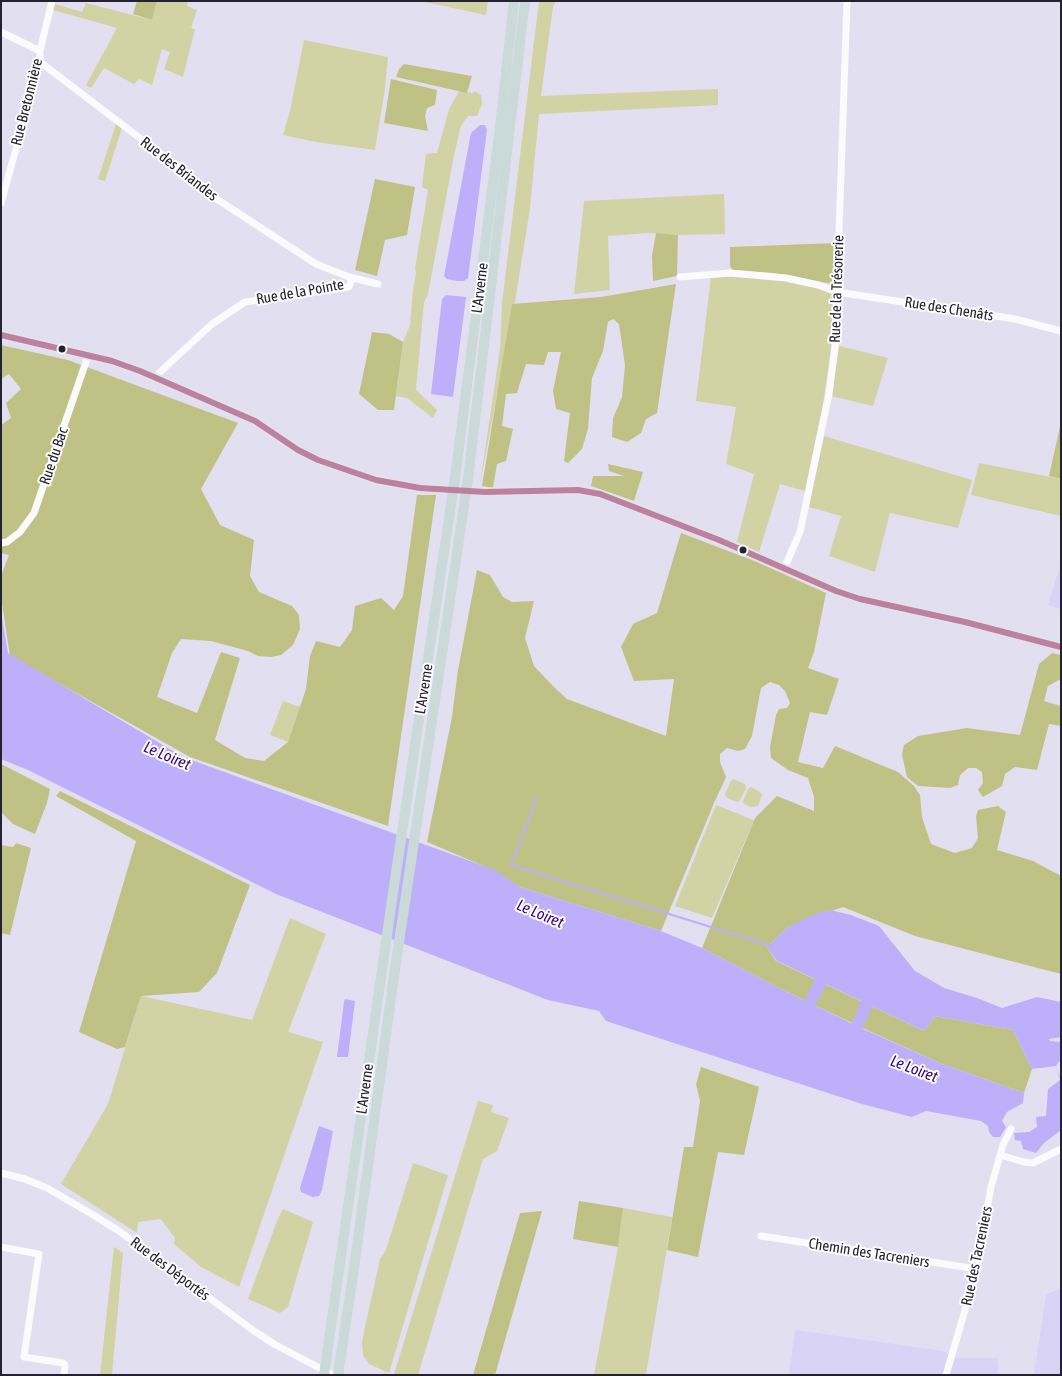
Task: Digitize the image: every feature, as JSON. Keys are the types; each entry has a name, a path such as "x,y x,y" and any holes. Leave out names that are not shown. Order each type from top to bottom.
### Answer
{"highway":[{"name":"L'Arverne","path":"324,1375 458,458 500,136 514,1"},
{"name":"L'Arverne","path":"338,1375 395,969 468,479 525,1"}],"main road":[{"path":"1,335 125,366 157,378 255,421 298,450 318,460 376,480 420,488 485,492 556,489 600,494 719,540 816,584 860,599 965,622 1061,647"}],"street":[{"name":"Rue Bretonnière","path":"1,203 40,62 40,51 52,1"},
{"name":"Rue de la Trésorerie","path":"784,569 800,532 829,394 835,346 846,1"},
{"path":"1,32 40,51"},
{"name":"Rue des Briandes","path":"40,62 166,158 200,188 316,264 352,278"},
{"path":"680,276 729,273 757,274 818,285 837,292"},
{"name":"Rue de la Pointe","path":"157,378 159,373 212,324 246,302 349,287 352,278 378,284"},
{"name":"Rue des Chenâts","path":"837,292 1015,319 1061,331"},
{"name":"Rue du Bac","path":"1,543 7,542 20,532 34,513 88,356"},
{"name":"Rue des Tacreniers","path":"946,1375 977,1269 991,1187 1006,1137 1011,1128"},
{"path":"1000,1155 1033,1163 1061,1149"},
{"name":"Rue des Déportés","path":"1,1173 25,1179 47,1188 90,1213 119,1231 254,1331 333,1375"},
{"name":"Chemin des Tacreniers","path":"761,1236 977,1269"},
{"path":"1,1247 39,1254 24,1356 63,1363 65,1366 64,1375"}],"shaded area":[{"path":"1061,563 1061,609 1048,605"},
{"path":"1061,1288 1061,1375 1034,1375 1046,1295"},
{"path":"795,1330 943,1351 954,1358 997,1358 999,1375 789,1375"}],"green space":[{"path":"137,1 157,1 152,20 133,14"},
{"path":"157,1 188,1 187,6 197,10 191,28 195,29 183,77 164,69 170,52 162,49 152,85 139,79 134,84 104,68 91,88 86,85 117,28 53,10 55,4 82,12 86,3 152,20"},
{"path":"420,1 488,1 486,15"},
{"path":"539,1 556,1 553,7 541,96 718,89 718,105 539,114 530,208 515,302 480,484 500,349 502,303"},
{"path":"304,40 388,57 375,150 316,142 283,135 290,111"},
{"path":"404,64 472,76 467,93 396,77 399,69"},
{"path":"391,79 437,90 435,105 427,108 425,116 428,131 384,123"},
{"path":"459,91 472,93 475,91 481,95 482,104 477,116 468,116 461,126 428,294 424,302 416,390 437,410 433,418 407,398 396,396 403,342 410,325 415,268 428,190 422,187 426,154 437,153 449,109"},
{"path":"116,124 122,128 105,181 98,179"},
{"path":"375,179 415,187 407,235 385,240 377,276 355,270"},
{"path":"724,194 725,234 678,235 649,233 608,236 610,290 574,294 584,201"},
{"path":"656,233 678,235 677,276 653,281 652,256"},
{"path":"836,243 833,284 773,273 733,270 730,266 730,247"},
{"path":"725,275 777,279 823,288 830,292 833,297 831,349 823,404 805,491 780,484 759,552 737,542 754,474 726,464 736,407 696,401 711,277"},
{"path":"676,284 657,413 646,419 641,433 627,442 612,437 613,418 622,397 625,365 619,324 613,319 608,322 603,351 592,378 588,429 582,449 568,463 564,461 570,413 556,409 553,391 561,352 548,352 544,365 526,364 517,393 506,394 502,426 513,429 506,461 497,464 493,488 482,486 512,304 601,297"},
{"path":"372,332 389,334 403,342 394,410 378,410 359,394"},
{"path":"1,345 68,360 238,423 201,489 220,525 254,540 250,576 259,592 292,606 299,615 300,629 293,645 281,655 271,657 258,656 248,651 211,641 181,639 172,653 157,697 197,713 221,652 240,658 215,740 245,758 264,761 288,742 306,689 310,656 316,641 340,647 352,630 355,606 381,598 394,610 403,596 417,495 436,495 388,826 190,757 10,656 1,597 1,576 9,555 1,553 1,425 11,418 6,403 21,389 9,374 1,379"},
{"path":"839,346 888,358 873,406 831,396"},
{"path":"1061,422 1061,479 1049,476"},
{"path":"824,436 972,480 958,528 890,513 875,572 829,556 841,516 809,507"},
{"path":"979,463 1061,479 1061,516 971,495"},
{"path":"608,464 643,472 634,501 591,486 593,476 624,476 609,471"},
{"path":"681,533 757,562 826,593 814,652 808,668 839,679 827,715 810,712 798,762 823,768 835,746 898,772 914,786 920,795 922,817 931,844 955,853 972,848 978,838 976,816 978,810 998,806 1006,812 997,850 1033,861 1061,876 1061,974 915,936 843,907 788,927 767,947 776,961 924,1031 935,1016 1013,1030 1032,1069 1024,1093 942,1064 777,987 702,948 755,818 777,796 814,811 814,797 808,778 788,770 771,758 770,747 776,715 779,709 787,708 790,703 785,691 779,685 770,682 761,688 752,736 745,749 738,751 727,748 720,754 720,762 726,777 661,931 520,887 493,870 427,842 452,717 458,670 477,570 490,575 503,597 512,602 534,601 525,638 534,666 567,699 666,736 674,679 634,681 621,647 633,624 657,613"},
{"path":"1052,653 1061,655 1061,679 1048,686 1044,701 1061,706 1061,726 1049,724 1037,770 1015,767 1005,774 1002,786 983,797 978,790 983,783 982,772 976,768 968,768 960,775 958,785 950,788 918,786 907,777 902,755 904,745 918,736 967,728 1020,735 1039,664"},
{"path":"283,701 300,707 288,742 270,735"},
{"path":"1,764 50,789 47,803 35,834 13,824 1,812"},
{"path":"734,779 745,784 746,788 737,802 727,798 725,794 731,781"},
{"path":"751,787 762,795 758,806 751,807 744,804 743,801 748,789"},
{"path":"60,791 250,885 217,973 199,992 141,996 125,1047 117,1049 79,1032 136,841 56,796"},
{"path":"716,805 754,820 712,918 675,906"},
{"path":"16,843 31,848 10,935 1,933 1,845 13,847"},
{"path":"290,918 326,934 288,1032 323,1042 239,1287 201,1267 174,1244 175,1238 161,1219 138,1222 137,1233 61,1184 108,1104 141,996 252,1020"},
{"path":"701,1067 759,1087 744,1155 718,1152 698,1257 667,1250 684,1147 693,1147 700,1101 696,1084"},
{"path":"478,1101 493,1105 491,1112 509,1118 497,1151 483,1159 418,1375 396,1375 394,1374"},
{"path":"413,1163 448,1175 389,1373 369,1364 363,1355 362,1341 380,1259 386,1250"},
{"path":"579,1201 623,1208 618,1247 573,1239"},
{"path":"623,1208 672,1217 646,1375 594,1375 618,1247"},
{"path":"283,1209 313,1222 288,1307 280,1313 248,1299"},
{"path":"542,1211 495,1375 473,1375 520,1213"},
{"path":"114,1247 123,1253 112,1375 100,1375"}],"water":[{"path":"480,125 485,125 487,130 468,278 464,281 457,281 447,279 444,276 471,133"},
{"path":"446,295 466,297 453,397 431,394 442,299"},
{"name":"Le Loiret","path":"1,612 8,653 183,757 495,870 520,887 661,931 702,948 861,1028 942,1064 1024,1093 1023,1103 1007,1112 1002,1121 1006,1127 1000,1137 993,1137 989,1132 988,1126 981,1121 926,1111 912,1117 862,1104 606,1021 599,1011 548,1000 276,894 28,770 1,759"},
{"path":"830,910 851,915 879,926 915,971 944,988 1002,1008 1037,997 1061,1002 1061,1037 1049,1039 1050,1041 1061,1042 1061,1059 1056,1066 1032,1069 1013,1030 935,1016 924,1031 777,961 767,947 788,927 817,913"},
{"path":"345,999 355,1001 348,1057 337,1057 344,1002"},
{"path":"1056,1066 1061,1080 1061,1130 1044,1143 1036,1153 1023,1149 1021,1141 1015,1140 1014,1133 1029,1132 1037,1127 1036,1117 1046,1116 1048,1089 1060,1080"},
{"path":"319,1126 333,1131 322,1190 319,1196 313,1197 301,1192 300,1188"}],"waterway":[{"path":"537,797 511,865 769,945"},
{"path":"803,1017 825,973 831,975"},
{"path":"851,1040 873,990"}],"transit line":[{"path":"1,335 112,361 140,371 255,421 298,450 318,460 376,480 420,488 485,492 578,490 600,494 719,540 836,591 860,599 965,622 1061,647"}]}
